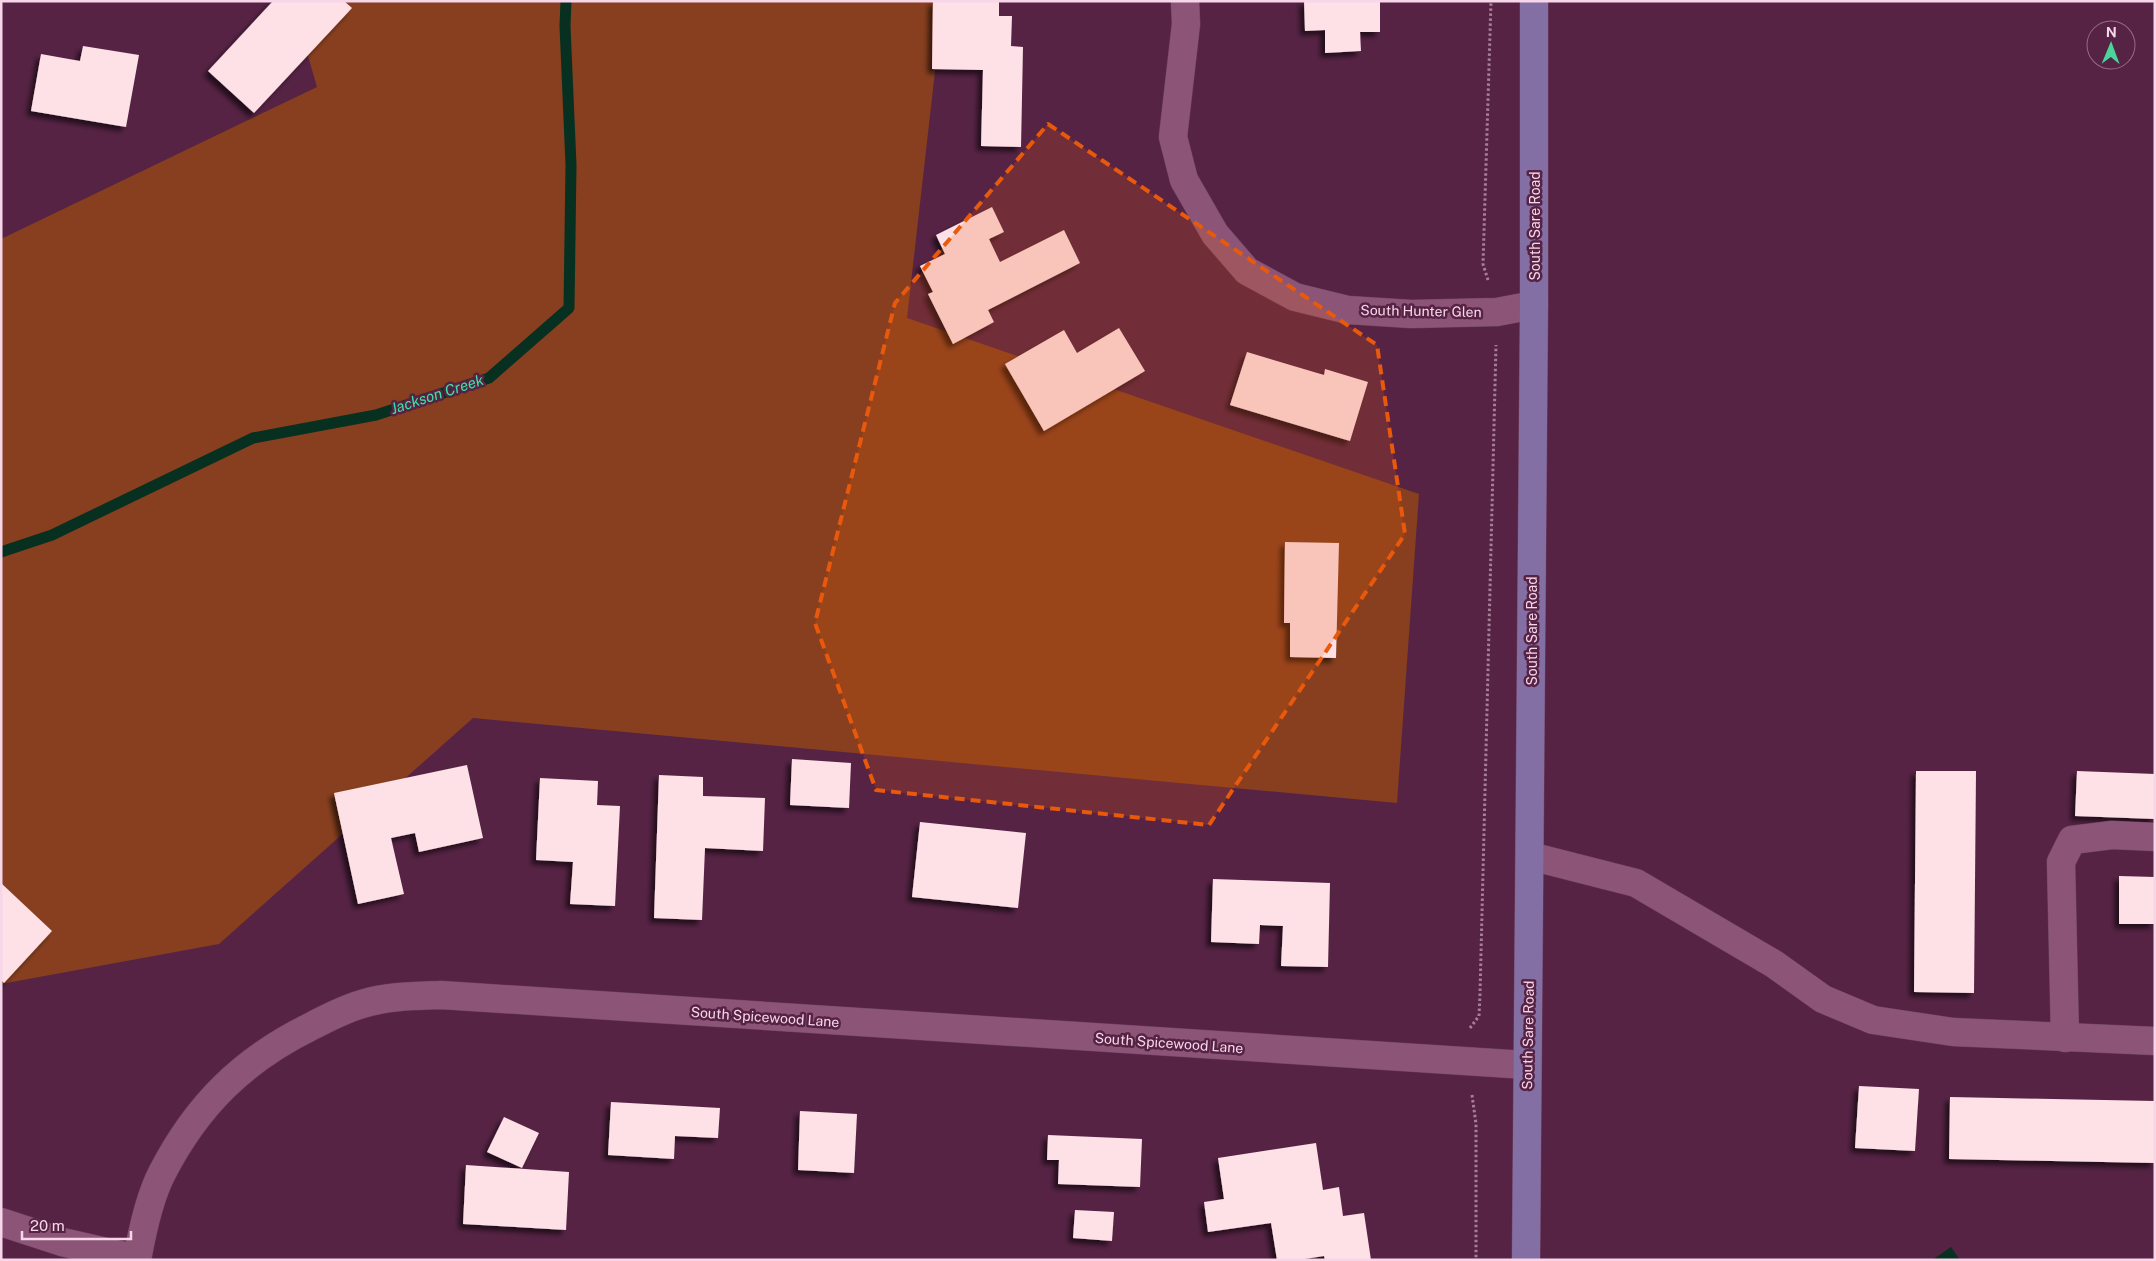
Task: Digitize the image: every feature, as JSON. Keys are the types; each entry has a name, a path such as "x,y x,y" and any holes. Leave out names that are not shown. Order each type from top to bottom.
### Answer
{"main road":[{"name":"South Sare Road","path":"1526,1260 1534,305 1534,1"}],"street":[{"name":"South Hunter Glen","path":"1185,1 1186,24 1173,136 1184,180 1215,234 1247,271 1295,297 1348,310 1411,314 1497,312 1534,305"},
{"path":"2065,1038 2061,862 2072,840 2112,835 2155,837"},
{"path":"1530,856 1636,883 1774,964 1823,999 1874,1020 1954,1032 2155,1041"},
{"name":"South Spicewood Lane","path":"137,1259 161,1174 182,1138 205,1107 231,1079 289,1037 325,1019 362,1004 400,996 441,995 1527,1065"},
{"path":"1,1222 62,1242 137,1259"}],"path":[{"path":"1476,1260 1476,1124 1466,1061 1467,1031 1479,1016 1480,1001 1497,312 1483,264 1491,1"}],"highlighted area":[{"path":"1048,124 1377,345 1405,534 1209,825 876,790 815,623 895,303"}],"shaded area":[{"path":"292,1 943,1 907,318 1419,494 1397,803 473,718 219,944 1,984 1,239 317,87"},
{"path":"1951,1247 1960,1260 1932,1260"}],"building":[{"path":"273,1 344,1 352,8 254,113 208,71"},
{"path":"933,1 999,1 999,16 1012,16 1011,46 1023,47 1021,147 981,146 983,70 932,69"},
{"path":"1304,1 1380,1 1380,32 1360,32 1361,51 1325,53 1325,30 1305,31"},
{"path":"83,46 139,55 126,127 31,111 41,54 80,61"},
{"path":"992,207 1004,232 989,239 1000,262 1064,230 1080,263 988,310 994,322 953,344 928,294 933,292 920,266 945,254 936,235"},
{"path":"1119,328 1145,371 1044,431 1005,364 1064,330 1077,353"},
{"path":"1247,352 1324,375 1325,369 1368,382 1350,441 1230,405"},
{"path":"1285,542 1339,543 1336,658 1290,657 1290,623 1284,623"},
{"path":"792,759 851,763 849,808 790,805"},
{"path":"467,765 483,838 419,852 415,833 391,838 404,894 358,904 334,793"},
{"path":"1916,771 1976,771 1974,993 1914,992"},
{"path":"2077,771 2155,774 2155,819 2075,816"},
{"path":"659,775 703,777 703,796 765,798 763,851 705,848 702,920 654,918"},
{"path":"540,778 598,781 597,805 620,806 615,906 570,904 573,862 536,860"},
{"path":"920,822 1026,833 1018,908 912,897"},
{"path":"2119,876 2155,877 2155,924 2119,924"},
{"path":"1213,879 1330,883 1328,967 1281,966 1283,926 1260,925 1259,944 1211,942"},
{"path":"1,883 52,931 4,983 1,980"},
{"path":"1859,1086 1919,1089 1915,1151 1855,1148"},
{"path":"1950,1097 2155,1101 2155,1163 1949,1159"},
{"path":"611,1102 720,1108 718,1138 675,1136 674,1159 608,1155"},
{"path":"800,1111 857,1114 854,1173 798,1170"},
{"path":"504,1117 539,1133 522,1168 487,1152"},
{"path":"1048,1135 1142,1139 1140,1187 1058,1184 1059,1160 1047,1160"},
{"path":"1316,1143 1323,1190 1339,1187 1343,1216 1364,1213 1371,1260 1325,1260 1324,1256 1298,1260 1277,1260 1271,1223 1208,1232 1204,1202 1224,1199 1218,1158"},
{"path":"466,1165 569,1172 566,1230 463,1224"},
{"path":"1075,1210 1114,1212 1112,1241 1073,1238"}],"waterway":[{"name":"Jackson Creek","path":"1,552 52,535 253,438 376,415 489,378 569,308 571,165 565,26 566,1"}]}
